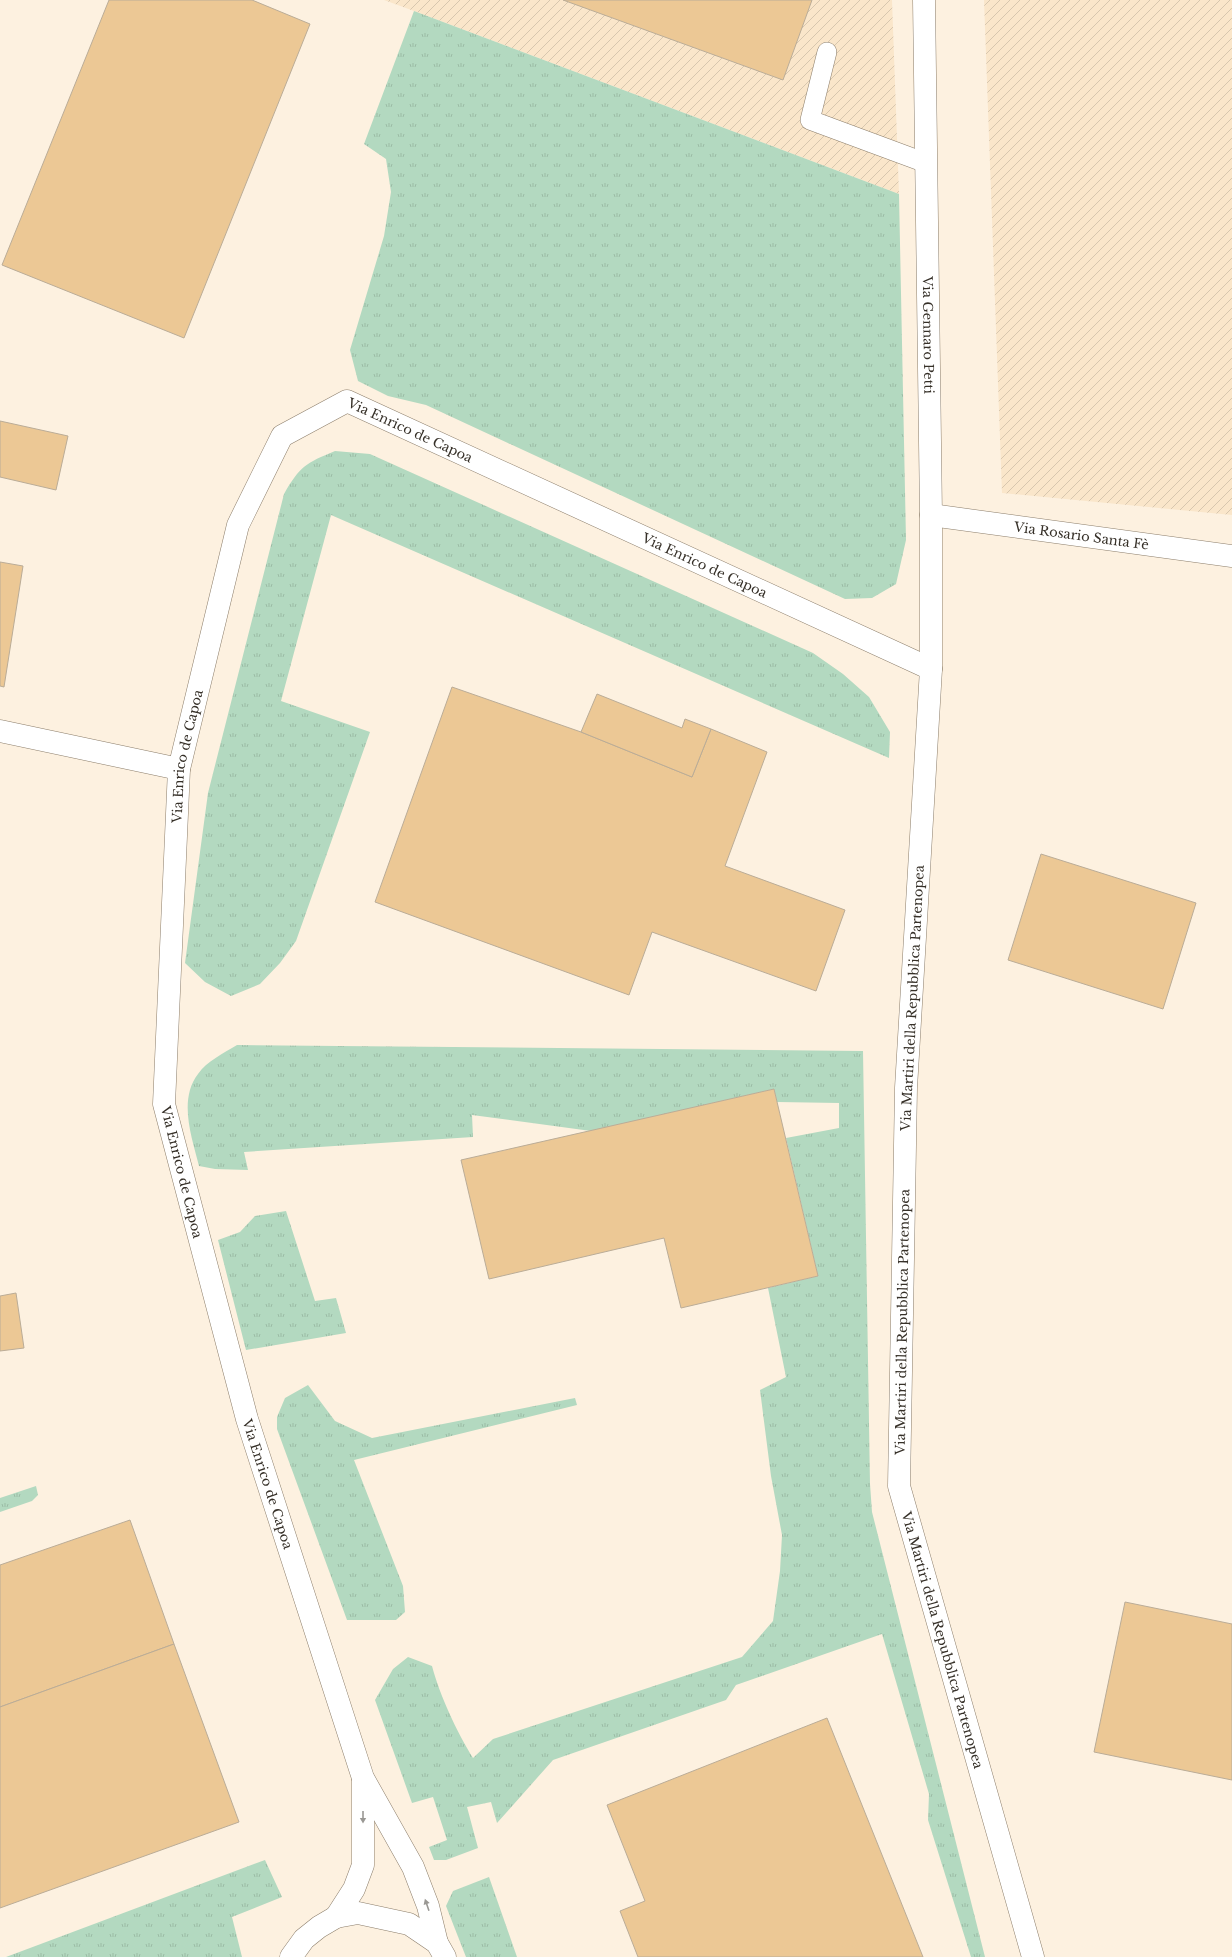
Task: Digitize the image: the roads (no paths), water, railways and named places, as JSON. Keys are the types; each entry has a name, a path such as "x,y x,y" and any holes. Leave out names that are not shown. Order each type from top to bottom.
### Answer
{"street":[{"name":"Via Gennaro Petti","path":"924,0 931,515 930,669"},
{"name":"Via Enrico de Capoa","path":"441,1950 428,1906 413,1867 363,1778 247,1419 164,1104 179,769 238,525 282,436 347,401 930,669"},
{"name":"Via Rosario Santa Fè","path":"931,515 1232,556"},
{"name":"Via Martiri della Repubblica Partenopea","path":"930,669 906,1088 899,1486 1033,1957"},
{"path":"0,731 179,769"},
{"name":"Via Enrico de Capoa","path":"336,1917 354,1889 363,1865 363,1778"},
{"path":"291,1957 304,1939 336,1917 358,1913 409,1924 441,1950"}],"lane":[{"path":"827,52 810,120 926,163"}]}
